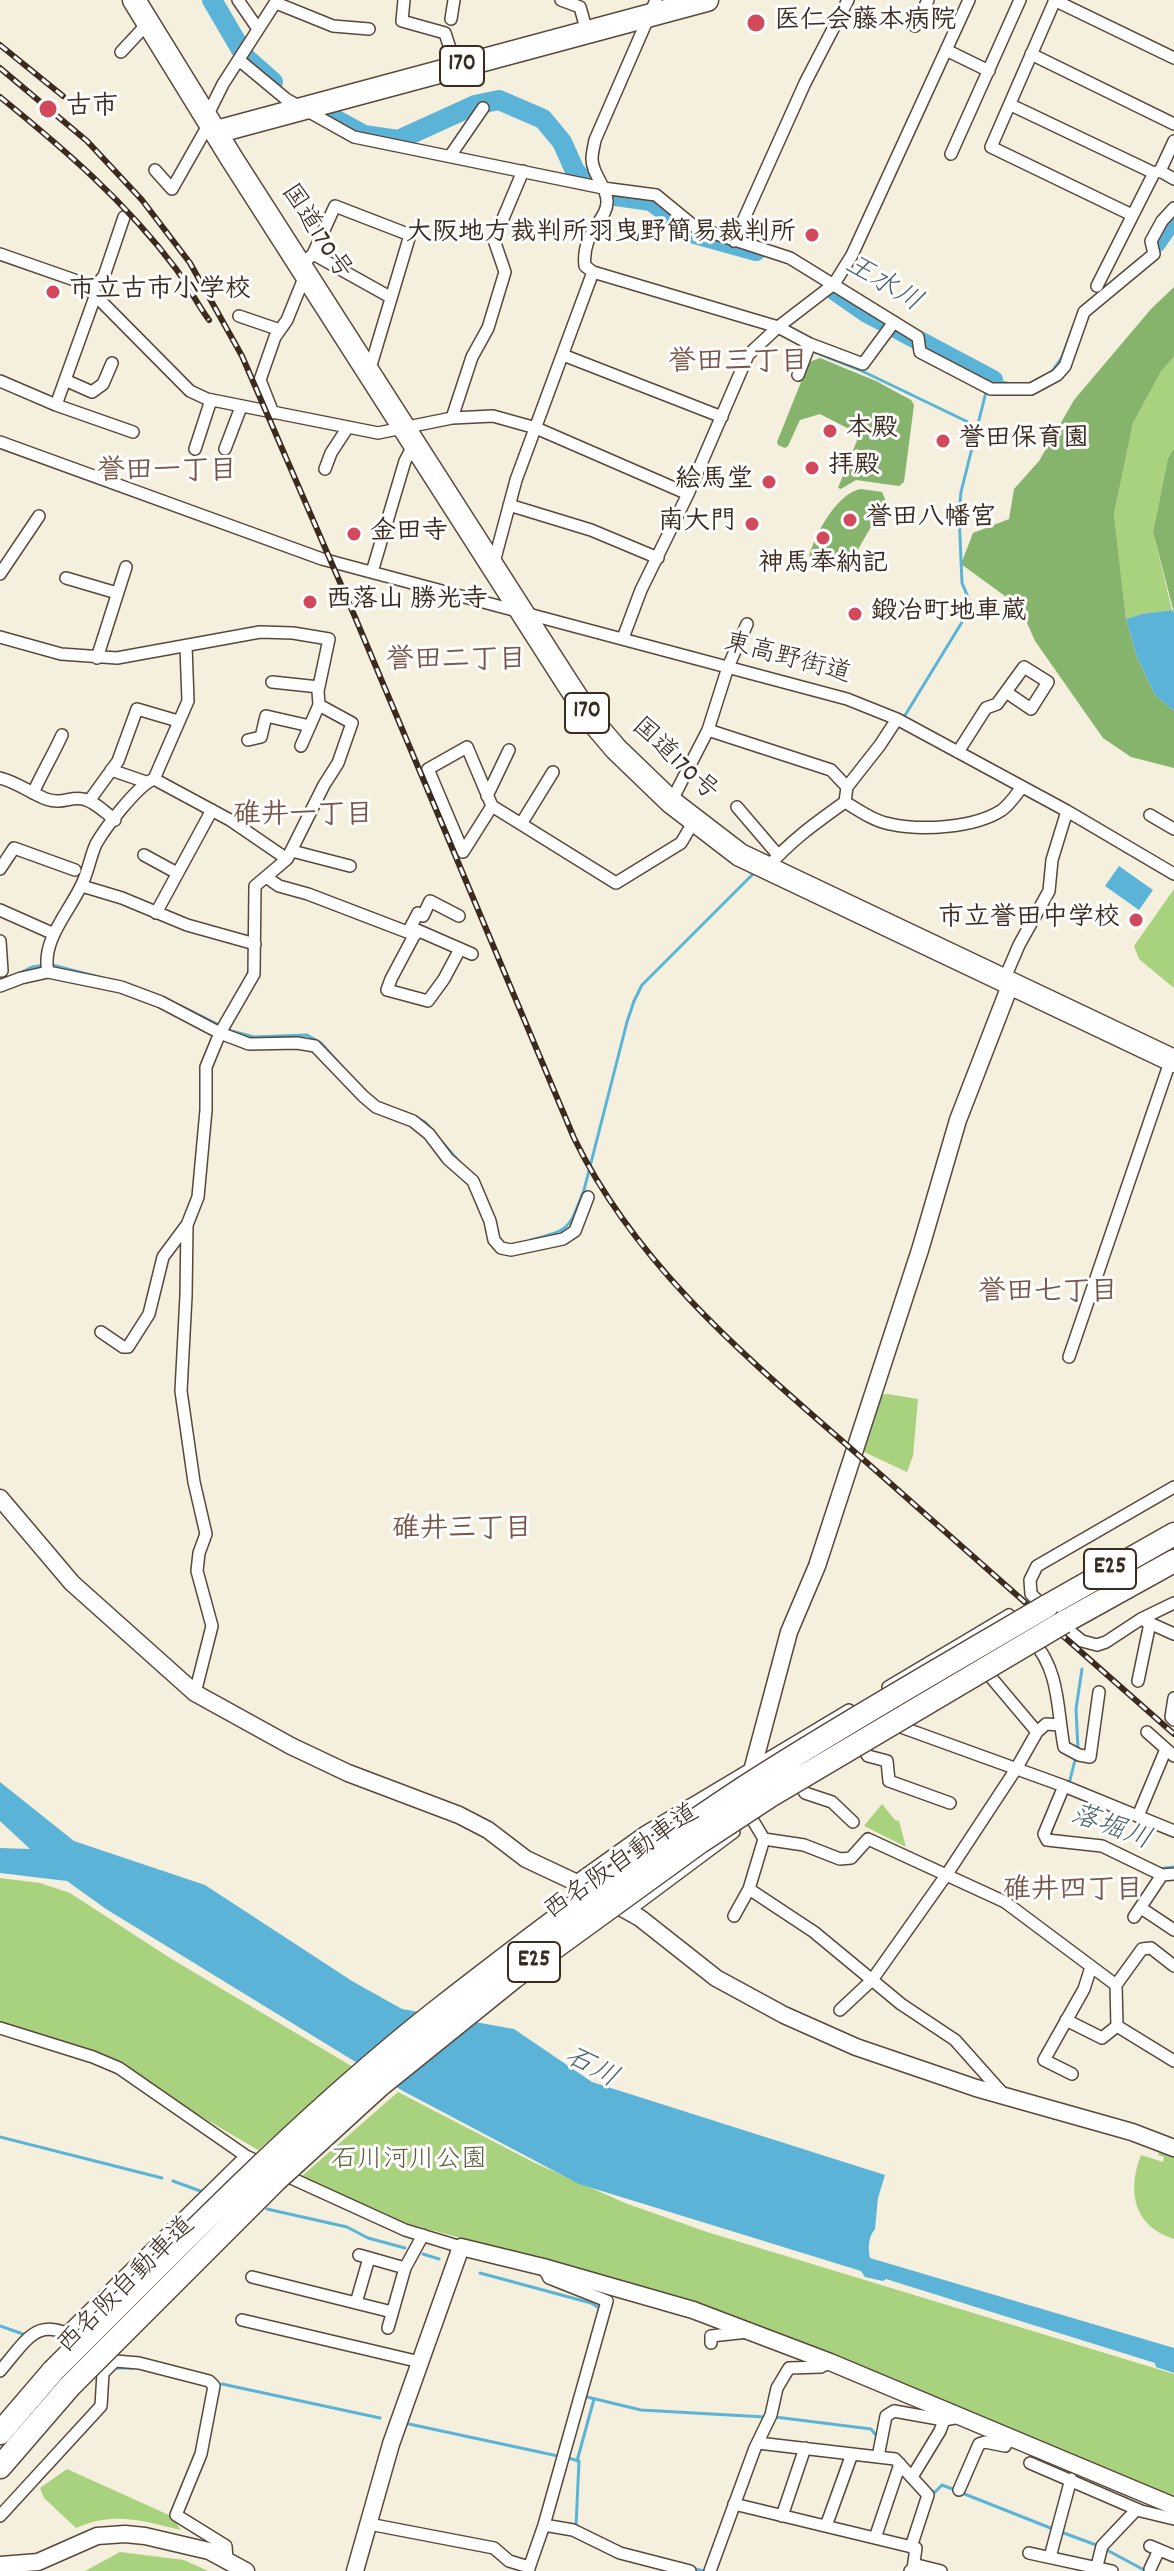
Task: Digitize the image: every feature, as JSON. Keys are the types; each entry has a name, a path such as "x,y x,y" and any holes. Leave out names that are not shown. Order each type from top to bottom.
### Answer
{"highway":[{"name":"国道170号","path":"134,0 212,124 307,264 369,372 593,722 616,749 671,802 740,855 773,862 1008,982 1172,1060"},
{"name":"170","path":"212,124 300,107 456,67 587,32 653,7 707,0"},
{"name":"西名阪自動車道","path":"0,2467 61,2379 252,2173 435,2013 604,1885 747,1786 864,1712 1174,1534"},
{"name":"西名阪自動車道","path":"0,2433 380,2085 514,1977 700,1842 770,1796 1064,1622 1174,1561"}],"street":[{"path":"238,0 258,29"},
{"path":"404,0 402,21 445,33 456,67"},
{"path":"451,19 454,0"},
{"path":"561,0 580,7 587,32"},
{"path":"734,241 805,83 848,0"},
{"path":"915,26 928,0"},
{"path":"623,638 641,590 688,494 748,355 778,327 831,287 852,255 969,0"},
{"path":"951,154 1020,0"},
{"path":"1132,215 991,147 1055,0 1174,58"},
{"path":"155,170 172,189 206,129 212,124 223,84 277,1 332,31 369,29"},
{"path":"653,7 595,140 592,161 607,199 607,207 587,240 583,253 585,266 593,272 778,327 810,344 863,364 892,325"},
{"path":"121,52 149,23"},
{"path":"946,50 989,71"},
{"path":"1031,54 1174,124"},
{"path":"242,56 286,99 354,137 603,188 656,195 695,227 790,258 892,325 918,337 920,352 991,389 1031,389 1057,375 1065,366 1084,312 1154,254 1151,241 1162,221 1174,208"},
{"path":"1011,105 1174,179"},
{"path":"450,156 483,108"},
{"path":"1097,286 1174,141"},
{"path":"452,418 472,357 488,328 505,272 494,240 523,171"},
{"path":"273,413 260,380 275,337 287,320 307,264 335,206 410,235 369,372"},
{"path":"56,405 94,292 104,276 124,217"},
{"path":"0,254 83,283 190,391 211,400 378,433 409,436 452,418 493,416 536,428 688,494"},
{"path":"307,264 390,297"},
{"path":"493,566 509,505 593,272"},
{"path":"239,316 280,330"},
{"path":"798,375 810,344"},
{"path":"563,355 722,417"},
{"path":"65,380 92,392 103,384 112,363"},
{"path":"0,381 133,432"},
{"path":"195,449 211,400"},
{"path":"225,449 241,407"},
{"path":"325,469 331,453 348,427"},
{"path":"372,572 405,461 409,436"},
{"name":"東高野街道","path":"0,442 322,559 847,699 900,721 958,752 1174,874"},
{"path":"509,505 591,530 658,558"},
{"path":"0,574 39,516"},
{"path":"97,658 126,567"},
{"path":"66,578 117,593"},
{"path":"671,802 708,730 728,667 747,624"},
{"path":"0,637 61,654 97,658 117,658 260,632 329,639 319,687 319,705 301,746"},
{"path":"48,972 45,961 54,934 82,886 96,845 150,781 188,701 186,646"},
{"path":"272,682 319,687"},
{"path":"958,752 986,708 997,704 1006,692"},
{"path":"101,1332 123,1347 128,1347 149,1314 163,1257 187,1225 198,1197 206,1110 206,1067 220,1033 254,974 255,886 289,855 338,763 352,723 319,705"},
{"path":"89,801 111,770 129,736 137,709 178,721"},
{"path":"248,740 261,737 266,716 310,726"},
{"path":"737,807 773,862 802,833 845,802 847,787 900,721"},
{"path":"708,730 831,770 847,787"},
{"path":"33,793 62,735"},
{"path":"509,750 490,801 463,852 428,769 467,747 490,801 616,883 681,843 694,821"},
{"path":"111,770 150,781 212,810 289,855 350,866"},
{"path":"521,824 553,772"},
{"path":"0,778 60,803 80,798 89,801 115,820"},
{"path":"845,802 875,819 904,827 964,824 1002,810 1022,787"},
{"path":"156,913 212,810"},
{"path":"734,1916 749,1889 764,1839 752,1819 753,1767 789,1632 817,1566 920,1250 958,1120 1019,945 1049,891 1052,860 1067,811"},
{"path":"1150,815 1174,829"},
{"path":"0,869 14,848 75,870"},
{"path":"144,855 177,873"},
{"path":"266,877 279,886 412,934"},
{"path":"82,886 255,944"},
{"path":"412,934 417,930 466,951 428,1001 387,990 418,913 423,916 430,901 459,916"},
{"path":"0,910 54,934"},
{"path":"0,941 2,971"},
{"path":"0,986 48,972 121,987 161,1002 220,1033 249,1044 297,1043 315,1046 376,1107 413,1121 429,1134 448,1159 473,1181 490,1221 494,1240 501,1248 511,1250 563,1239 575,1231 588,1197"},
{"path":"1069,1357 1172,1060"},
{"path":"187,1225 181,1391 194,1482 206,1534 197,1571 212,1626 195,1693"},
{"path":"1174,1487 1037,1566 1030,1580 1031,1594 1082,1641 1092,1646 1106,1642 1174,1603"},
{"path":"0,1498 72,1583 195,1693 291,1746 348,1773 459,1815 488,1830 526,1859 628,1911 681,1948 716,1978 747,1997 856,2047 1004,2096 1132,2132 1174,2148"},
{"path":"575,1882 645,1832 1009,1615 1038,1646 1057,1684 1064,1747 1079,1755 1090,1757 1099,1692"},
{"path":"1145,1621 1174,1634"},
{"path":"1138,1681 1145,1621"},
{"path":"628,1911 752,1819 1038,1646"},
{"path":"989,1675 1037,1732"},
{"path":"1174,1698 1171,1717 1174,1720"},
{"path":"840,2010 872,1980 947,1874 1037,1732 1046,1724 1060,1725"},
{"path":"901,1727 1067,1787 1174,1831"},
{"path":"1138,1816 1170,1753 1147,1732"},
{"path":"864,1750 868,1756 887,1761 889,1781 950,1803"},
{"path":"1067,1787 1044,1834 1047,1840 1102,1846 1168,1875 1137,1912 1174,1930"},
{"path":"802,1788 805,1793 832,1802 853,1822"},
{"path":"764,1839 804,1845 840,1859 851,1858 868,1839 1005,1902 1116,1985"},
{"path":"749,1889 814,1932 901,2004 955,2040 1004,2096"},
{"path":"1117,2026 1116,1985 1142,1949 1151,1948 1174,1966"},
{"path":"1072,2074 1044,2060 1084,1989 1091,1967"},
{"path":"1066,2020 1102,2038 1117,2026"},
{"path":"1117,2026 1174,2061"},
{"path":"0,2028 119,2068 246,2156 333,2199 423,2235 693,2310 751,2331 1174,2506"},
{"path":"67,2332 246,2156"},
{"path":"388,2328 405,2268 423,2235"},
{"path":"355,2571 391,2444 461,2247"},
{"path":"356,2303 364,2256 405,2268"},
{"path":"369,2524 494,2548 509,2561 528,2569 544,2525 607,2301 549,2278 543,2267"},
{"path":"252,2277 392,2312"},
{"path":"242,2320 420,2362"},
{"path":"0,2371 32,2333 56,2328 115,2361 139,2363 209,2381 214,2386 201,2454 176,2515 226,2546 227,2560"},
{"path":"711,2343 711,2336 751,2331"},
{"path":"0,2516 101,2406 103,2373 115,2361"},
{"path":"710,2571 771,2415 777,2388 789,2368 821,2367 830,2362"},
{"path":"878,2457 886,2416 894,2411 944,2420 961,2417"},
{"path":"912,2477 944,2420"},
{"path":"959,2490 979,2444 985,2442 1005,2446 1010,2437"},
{"path":"758,2443 895,2459 928,2495 911,2547"},
{"path":"782,2516 805,2448"},
{"path":"826,2526 852,2454"},
{"path":"1030,2463 1137,2509 1174,2519"},
{"path":"875,2538 900,2464"},
{"path":"1050,2557 1071,2479"},
{"path":"734,2504 916,2548 912,2570"},
{"path":"1097,2566 1102,2546 1137,2509"},
{"path":"544,2525 573,2530 620,2553 690,2571"},
{"path":"0,2565 38,2562 97,2536 125,2534 209,2551 246,2571"},
{"path":"1150,2569 1154,2548 1174,2556"},
{"path":"1029,2553 1112,2571"},
{"path":"912,2570 917,2565 941,2571"}],"green space":[{"path":"1174,287 1174,357 1162,370 1133,423 1114,514 1126,619 1137,657 1155,695 1174,711 1174,768 1131,757 1103,738 1035,641 1020,607 961,564 973,533 1009,519 1014,489 1039,461 1074,400 1151,309"},
{"path":"1174,357 1174,448 1168,458 1153,532 1172,610 1126,619 1114,514 1133,423 1162,370"},
{"path":"820,358 876,381 911,400 914,405 904,482 899,486 856,480 838,488 858,438 857,433 820,414 800,420 788,446 778,445 809,362"},
{"path":"1174,448 1174,613 1153,532 1168,458"},
{"path":"861,489 882,492 886,501 853,558 837,566 814,561 809,557 828,516 844,498"},
{"path":"1174,889 1174,988 1139,959 1134,946"},
{"path":"879,1395 918,1399 913,1456 907,1472 862,1451"},
{"path":"882,1804 899,1821 906,1847 864,1826"},
{"name":"石川河川公園","path":"0,1878 40,1883 70,1893 170,1958 353,2067 258,2150 105,2058 3,2026 0,2022"},
{"name":"石川河川公園","path":"398,2092 535,2163 625,2203 707,2232 1174,2374 1174,2501 1061,2450 692,2300 405,2223 302,2176"},
{"path":"1161,2149 1174,2154 1174,2239 1160,2233 1142,2216 1134,2194 1141,2155 1163,2162 1164,2157 1158,2155"},
{"path":"67,2469 171,2516 181,2530 128,2519 103,2520 76,2528 44,2498 40,2488"},
{"path":"120,2552 184,2560 208,2571 85,2571"}],"water":[{"path":"1172,610 1174,711 1155,695 1137,657 1126,619"},
{"path":"1119,866 1153,890 1139,910 1105,886"},
{"path":"0,1782 74,1841 205,1885 352,1981 402,2009 514,2029 592,2082 885,2175 878,2198 875,2229 869,2243 870,2258 1174,2348 1174,2373 1156,2367 1155,2363 886,2279 865,2277 861,2271 579,2184 403,2091 106,1909 67,1881 0,1873 0,1848 30,1849 0,1821"}],"waterway":[{"name":"王水川","path":"212,0 246,58 273,82"},
{"name":"王水川","path":"333,118 364,135 398,140 475,105 499,100 543,119 562,142 575,171 584,181"},
{"name":"王水川","path":"609,195 651,201 695,234 756,251"},
{"name":"王水川","path":"1156,243 1174,217"},
{"name":"王水川","path":"834,290 867,313 993,380"},
{"path":"1051,373 1062,357 1079,311"},
{"path":"812,351 860,370 968,422"},
{"path":"989,386 993,380 1011,384"},
{"path":"904,717 970,609 971,604 962,583 959,514 961,492 986,392"},
{"path":"778,848 812,820"},
{"path":"531,1240 562,1230 575,1213 584,1190 627,1022 642,985 754,873"},
{"path":"18,974 45,965"},
{"path":"52,965 107,979"},
{"path":"181,1006 221,1026"},
{"path":"228,1030 254,1037 307,1035 321,1043 345,1070"},
{"path":"405,1112 425,1122 432,1130"},
{"path":"442,1142 463,1166"},
{"path":"479,1183 492,1213"},
{"name":"落堀川","path":"1078,1749 1076,1709 1082,1669"},
{"name":"落堀川","path":"1069,1784 1076,1756"},
{"name":"落堀川","path":"1052,1836 1067,1791"},
{"name":"落堀川","path":"1157,1869 1174,1867"},
{"path":"0,2137 162,2178"},
{"path":"173,2181 203,2192"},
{"path":"267,2209 347,2227 368,2238 405,2248"},
{"path":"423,2254 439,2259"},
{"path":"480,2273 591,2303 601,2309"},
{"path":"0,2326 23,2334"},
{"path":"116,2368 132,2368"},
{"path":"222,2384 380,2418"},
{"path":"583,2396 641,2410 765,2417"},
{"path":"577,2461 594,2399"},
{"path":"773,2420 775,2417 871,2429 879,2439"},
{"path":"409,2424 558,2456"},
{"path":"568,2458 579,2461 576,2526"},
{"path":"932,2491 934,2493 942,2485 955,2490"},
{"path":"962,2493 1053,2529"},
{"path":"1061,2532 1099,2546"},
{"path":"1107,2550 1146,2571"},
{"path":"691,2568 704,2571"}],"railway":[{"path":"0,45 63,96"},
{"path":"0,68 87,141 142,200 190,263 242,356 574,1138 601,1187 633,1233 707,1317 788,1394 1174,1734"},
{"path":"0,97 71,157 136,221 176,269 209,320"}],"place":[{"name":"医仁会藤本病院","path":"756,23"},
{"name":"古市","path":"48,109"},
{"name":"大阪地方裁判所羽曳野簡易裁判所","path":"812,235"},
{"name":"市立古市小学校","path":"53,292"},
{"name":"本殿","path":"830,431"},
{"name":"誉田保育園","path":"943,441"},
{"name":"拝殿","path":"812,468"},
{"name":"絵馬堂","path":"769,482"},
{"name":"誉田八幡宮","path":"850,520"},
{"name":"南大門","path":"752,524"},
{"name":"金田寺","path":"354,534"},
{"name":"神馬奉納記","path":"823,538"},
{"name":"西落山 勝光寺","path":"310,602"},
{"name":"鍛冶町地車蔵","path":"855,614"},
{"name":"市立誉田中学校","path":"1136,920"}],"district":[{"name":"誉田三丁目","path":"738,365"},
{"name":"誉田一丁目","path":"167,474"},
{"name":"誉田二丁目","path":"456,663"},
{"name":"碓井一丁目","path":"303,818"},
{"name":"誉田七丁目","path":"1048,1295"},
{"name":"碓井三丁目","path":"462,1532"},
{"name":"碓井四丁目","path":"1073,1893"}],"water label":[{"name":"石川","path":"590,2070"}]}
